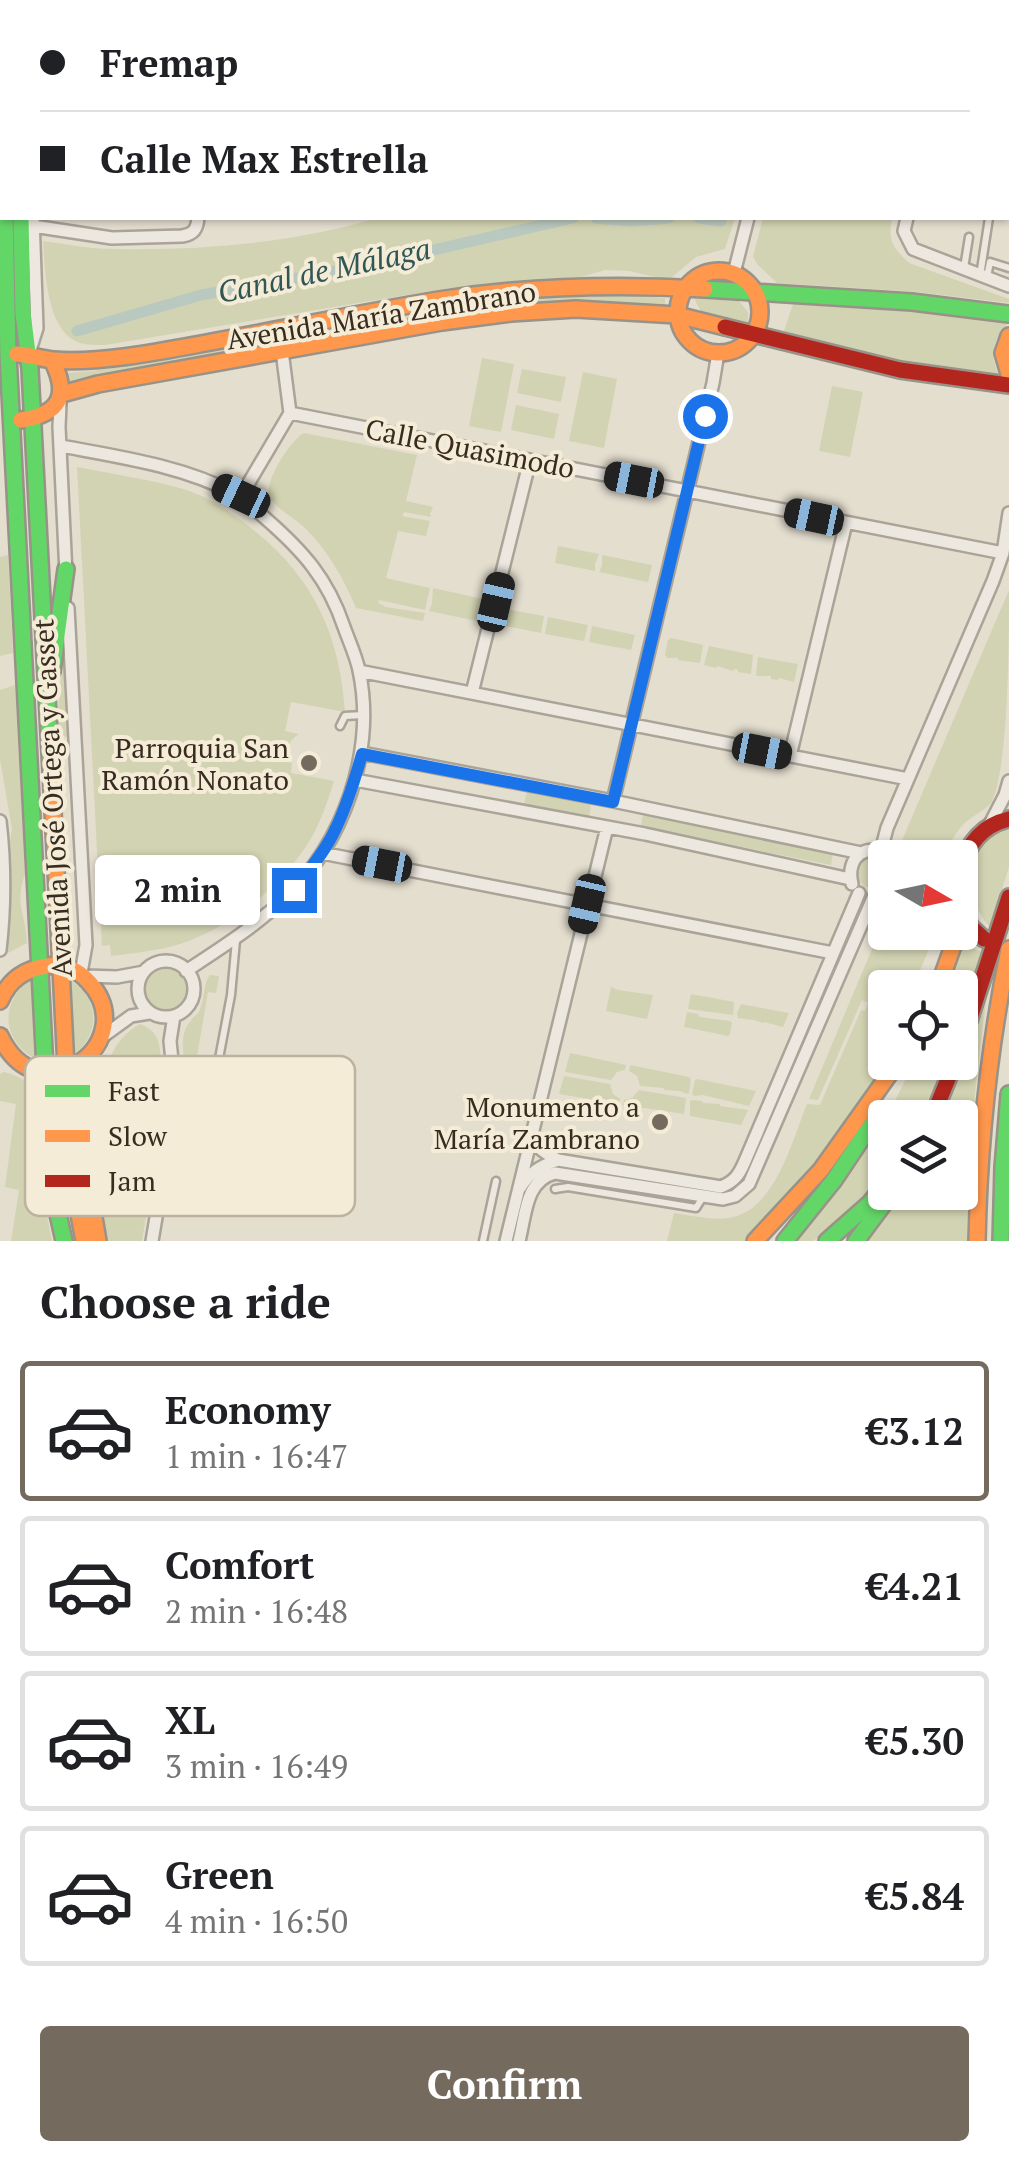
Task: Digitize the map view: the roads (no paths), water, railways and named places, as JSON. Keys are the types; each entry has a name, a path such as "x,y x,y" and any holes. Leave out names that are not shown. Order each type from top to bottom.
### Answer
{"main road":[{"name":"Avenida José Ortega y Gasset","path":"5,220 6,420 44,1056"},
{"name":"Avenida José Ortega y Gasset","path":"29,220 24,313 65,1056"},
{"path":"734,273 744,278 757,294 760,314 754,334 732,351 706,352 695,346 680,327 679,301 684,288 702,274 734,273"},
{"name":"Avenida María Zambrano","path":"4,356 93,359 172,349 489,293 574,288 684,288 912,302 1009,314"},
{"name":"Avenida María Zambrano","path":"61,396 104,383 442,322 511,312 576,309 678,315 900,370 1009,385"},
{"path":"1009,336 1003,353 1009,374"},
{"path":"6,420 44,417 54,410 62,382 52,360"},
{"path":"46,717 66,569"},
{"path":"975,840 990,824 1009,819"},
{"path":"978,993 1009,897"},
{"path":"978,934 984,939"},
{"path":"978,1241 982,1116 1009,948"},
{"path":"1,993 24,971 40,966 61,965 83,975 94,985 105,1018 102,1037 89,1056"},
{"path":"0,1036 4,1046 25,1066"},
{"path":"756,1241 821,1170 885,1080"},
{"path":"788,1236 834,1180 898,1080"},
{"path":"1001,1241 1002,1167 1009,1094"},
{"path":"826,1241 868,1205"},
{"path":"856,1241 878,1210"},
{"name":"Avenida José Ortega y Gasset","path":"58,1216 64,1241"},
{"name":"Avenida José Ortega y Gasset","path":"79,1216 84,1241"},
{"path":"94,1216 98,1241"}],"street":[{"path":"29,220 112,238 190,235 198,220"},
{"name":"Avenida José Ortega y Gasset","path":"29,220 37,328 52,360"},
{"path":"734,273 747,220"},
{"path":"907,220 904,231 913,249 1009,286"},
{"name":"Avenida José Ortega y Gasset","path":"28,355 37,328"},
{"path":"241,496 290,413 282,352"},
{"path":"613,802 718,354"},
{"name":"Avenida José Ortega y Gasset","path":"61,396 59,427 72,723 86,945 83,975"},
{"name":"Calle Quasimodo","path":"290,413 1003,553"},
{"path":"61,446 182,472 241,496 294,544 319,573 340,615 359,671 362,754 335,830 322,853 294,890 236,938 186,971"},
{"path":"472,693 530,460"},
{"path":"887,840 887,828 1003,553 1009,513"},
{"path":"790,756 846,523"},
{"path":"359,671 908,780"},
{"path":"362,754 860,853 868,851"},
{"path":"355,780 850,878"},
{"path":"990,824 1009,781"},
{"path":"607,827 597,819 598,809 613,802"},
{"path":"607,827 620,823 622,818 623,812 613,802"},
{"path":"0,822 0,950"},
{"path":"506,1241 607,827"},
{"path":"322,853 833,953"},
{"path":"858,893 850,869 860,853"},
{"path":"858,893 868,894"},
{"path":"734,1189 858,893"},
{"path":"519,1241 532,1189 542,1176 555,1172 703,1197 723,1198 749,1184 868,924"},
{"path":"163,962 177,964 186,971 192,981 192,998 182,1012 162,1018 143,1007 138,989 149,966 163,962"},
{"path":"83,975 117,977 144,972"},
{"path":"102,1037 132,1016 150,1013"},
{"path":"172,1056 174,1016"},
{"path":"532,1131 540,1151 558,1160 734,1189"},
{"path":"515,1196 530,1174 558,1160"},
{"path":"152,1241 156,1216"}],"lane":[{"path":"984,277 989,220"},
{"path":"964,270 969,237"},
{"path":"984,277 990,262 1009,268"},
{"path":"340,726 345,716 362,715"},
{"path":"219,1056 231,995 236,938"},
{"path":"566,1173 568,1187"},
{"path":"482,1241 496,1181"},
{"path":"555,1189 568,1187 696,1208 703,1197"}],"waterway":[{"name":"Canal de Málaga","path":"77,331 201,295 364,266 564,220"},
{"name":"Canal de Málaga","path":"619,220 644,220"},
{"name":"Canal de Málaga","path":"714,220 721,221"}],"place":[{"name":"Parroquia San Ramón Nonato","path":"309,763"},
{"name":"Monumento a María Zambrano","path":"660,1122"}]}
